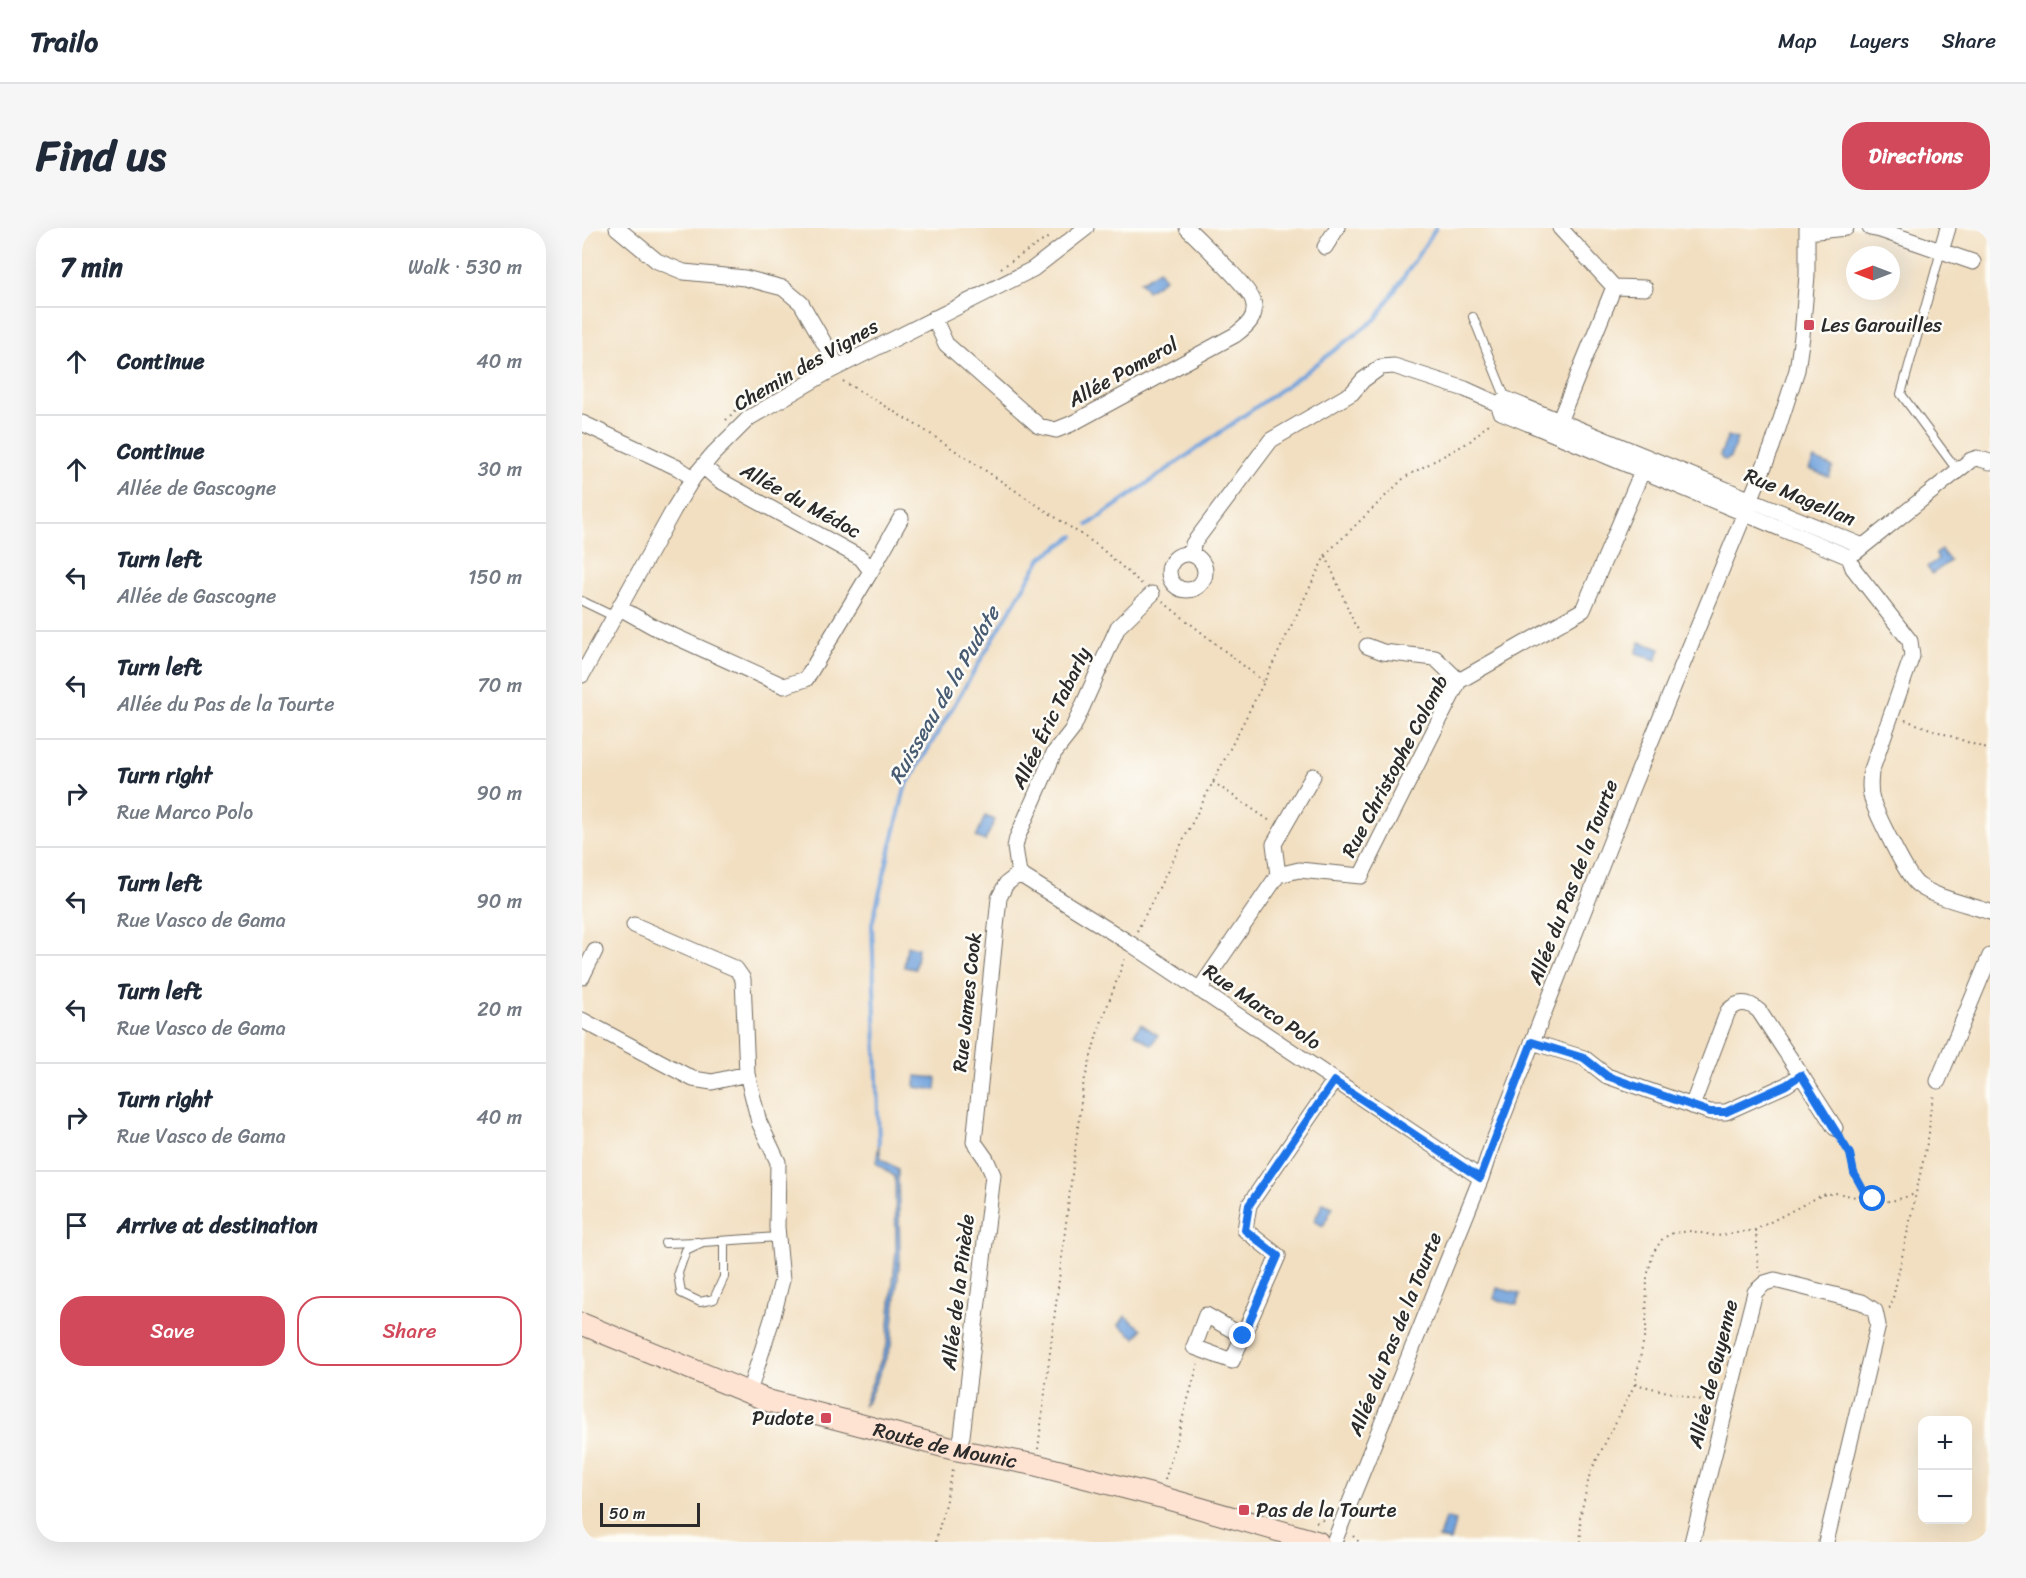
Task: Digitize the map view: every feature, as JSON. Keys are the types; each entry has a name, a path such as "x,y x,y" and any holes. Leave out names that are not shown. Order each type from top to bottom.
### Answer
{"main road":[{"name":"Route de Mounic","path":"582,1324 769,1401 957,1450 1036,1465 1161,1497 1318,1542"}],"street":[{"path":"617,228 657,261 684,272 745,278 783,288 801,303 833,369"},
{"name":"Chemin des Vignes","path":"582,675 674,509 698,472 748,418 833,369 1033,269 1086,228"},
{"name":"Allée Pomerol","path":"934,318 946,344 1039,426 1056,430 1071,424 1248,325 1254,313 1253,299 1187,228"},
{"path":"1325,247 1337,228"},
{"path":"1560,228 1614,287 1645,288"},
{"path":"1807,230 1846,228"},
{"path":"1870,228 1973,262"},
{"path":"1941,251 1948,228"},
{"name":"Allée du Pas de la Tourte","path":"1334,1542 1638,774 1772,447 1797,370 1806,308 1807,230"},
{"path":"1557,428 1614,287"},
{"name":"Rue Magellan","path":"1192,554 1193,544 1271,440 1352,393 1363,380 1381,367 1394,366 1465,389 1749,506 1863,546"},
{"name":"Allée du Médoc","path":"582,423 678,468 719,480 861,558 871,571"},
{"path":"1863,546 1957,470 1977,458 1990,462"},
{"name":"Rue Christophe Colomb","path":"1278,875 1299,870 1361,876 1459,681 1583,610 1645,464"},
{"name":"Rue Magellan","path":"1749,506 1850,557 1863,546"},
{"path":"617,612 784,686 806,680 901,518"},
{"path":"1850,557 1853,568 1910,641 1912,648 1912,656 1871,772 1869,786 1872,800 1907,872 1916,884 1929,891 1990,912"},
{"name":"Allée Éric Tabarly","path":"1019,874 1015,847 1017,838 1054,753 1072,730 1118,627 1152,594"},
{"path":"1367,646 1383,652 1436,658 1459,681"},
{"path":"1199,990 1278,875 1274,844 1313,776"},
{"name":"Rue Marco Polo","path":"1019,874 1131,944 1480,1178"},
{"name":"Rue James Cook","path":"974,1142 999,898 1006,884 1019,874"},
{"path":"634,925 736,969 743,979 747,1074 759,1122 778,1162 778,1237 782,1280 773,1316 748,1392"},
{"path":"582,977 595,951"},
{"path":"1938,1081 1990,956"},
{"path":"1692,1106 1728,1011 1734,1005 1742,1003 1752,1005 1759,1011 1835,1128"},
{"path":"582,1020 693,1079 712,1082 747,1074"},
{"path":"1532,1042 1584,1058 1607,1076 1710,1112 1726,1112 1786,1085 1801,1075"},
{"path":"1243,1336 1206,1315 1194,1347 1233,1361 1278,1256 1245,1230 1249,1205 1334,1081"},
{"name":"Allée de la Pinède","path":"957,1450 962,1436 993,1175 986,1159 974,1142"},
{"path":"1765,1283 1775,1280 1862,1302 1875,1311 1878,1325 1826,1542"},
{"name":"Allée de Guyenne","path":"1692,1542 1755,1292 1765,1283"}],"lane":[{"path":"1941,251 1901,394 1957,470"},
{"path":"1473,317 1502,405"},
{"path":"582,601 617,612"},
{"path":"665,1243 778,1237"},
{"path":"703,1242 686,1250 678,1273 681,1293 700,1302 714,1299 724,1277 724,1241"}],"path":[{"path":"833,369 1097,545 1152,594 1264,682"},
{"path":"1036,1465 1083,1086 1096,1034 1131,944 1326,554 1405,477 1469,442 1502,405"},
{"path":"1326,554 1354,623 1367,646"},
{"path":"1892,715 1990,750"},
{"path":"1213,782 1282,829"},
{"path":"1875,1315 1892,1307 1929,1134 1930,1111 1938,1081"},
{"path":"1835,1128 1850,1154 1854,1173 1865,1193 1873,1199 1887,1202 1916,1194"},
{"path":"1581,1542 1580,1518 1590,1473 1635,1384 1646,1328 1647,1277 1653,1253 1663,1238 1673,1233 1691,1231 1717,1236 1755,1230 1822,1195 1837,1193 1856,1197 1865,1193"},
{"path":"1755,1230 1758,1242 1758,1266 1765,1283"},
{"path":"1161,1497 1202,1350"},
{"path":"1635,1384 1726,1406"},
{"path":"936,1542 957,1450"}],"water":[{"path":"1159,270 1165,279 1147,291 1140,281"},
{"path":"1728,436 1737,439 1730,458 1725,460 1720,455"},
{"path":"1814,459 1833,467 1829,477 1809,469"},
{"path":"1941,550 1950,561 1932,574 1927,567 1938,559 1936,554"},
{"path":"1640,642 1660,649 1656,660 1636,653"},
{"path":"985,816 995,820 985,841 976,837"},
{"path":"907,946 918,948 915,969 904,967"},
{"path":"1141,1024 1158,1035 1152,1045 1134,1033"},
{"path":"916,1076 937,1078 936,1090 915,1087"},
{"path":"879,1144 881,1159 898,1169 900,1257 891,1346 868,1401 863,1406 887,1344 896,1251 895,1177 876,1163"},
{"path":"1323,1203 1333,1207 1323,1226 1314,1221"},
{"path":"1497,1288 1520,1294 1517,1305 1494,1299"},
{"path":"1125,1316 1142,1329 1136,1338 1119,1325"},
{"path":"1445,1518 1456,1521 1450,1541 1439,1538"}],"waterway":[{"name":"Ruisseau de la Pudote","path":"1088,525 1303,374 1376,319 1436,228"},
{"name":"Ruisseau de la Pudote","path":"879,1144 872,924 905,788 1041,558 1074,536"}],"place":[{"name":"Les Garouilles","path":"1809,325"},
{"name":"Pudote","path":"826,1418"},
{"name":"Pas de la Tourte","path":"1244,1510"}],"route":[{"path":"1243,1336 1278,1256 1245,1230 1249,1205 1334,1081 1480,1178 1532,1042 1584,1058 1607,1076 1710,1112 1726,1112 1786,1085 1801,1075 1850,1154 1854,1173 1865,1193 1873,1199"}]}
